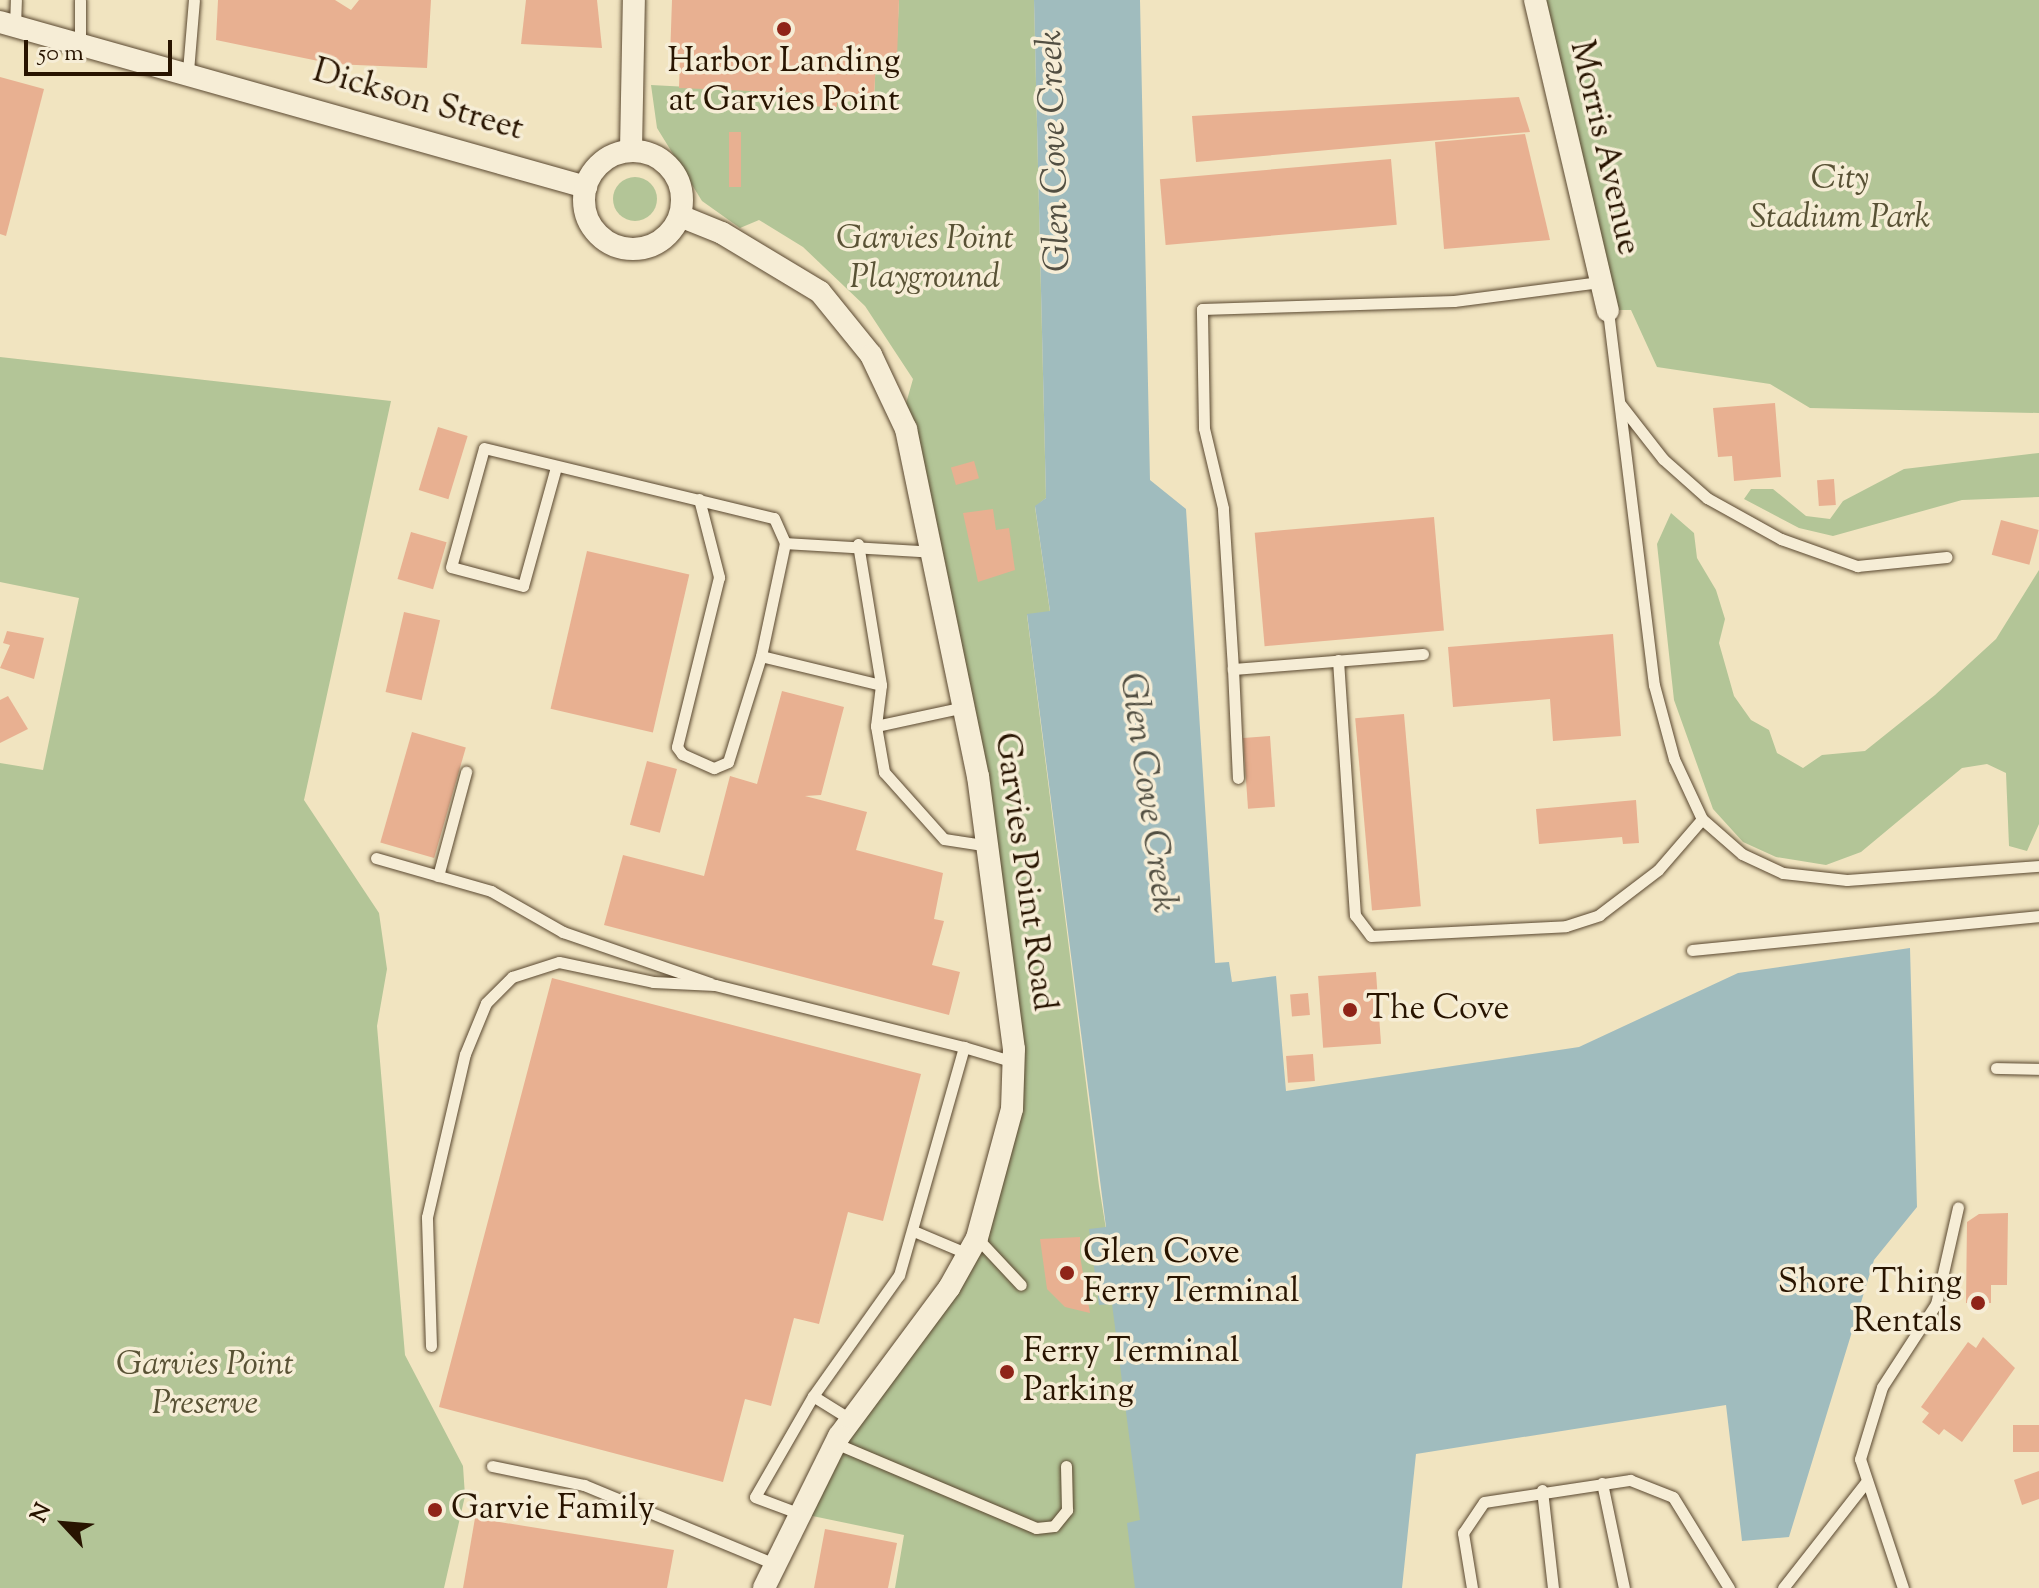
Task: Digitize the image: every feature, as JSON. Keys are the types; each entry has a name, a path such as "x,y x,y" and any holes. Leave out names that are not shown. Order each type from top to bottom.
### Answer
{"street":[{"path":"631,150 634,0"},
{"name":"Morris Avenue","path":"1535,0 1608,311"},
{"name":"Dickson Street","path":"8,24 188,71 586,187"},
{"path":"631,150 649,153 675,173 680,216 672,231 644,249 611,244 588,220 586,187 601,162 631,150"},
{"name":"Garvies Point Road","path":"680,216 795,274 847,321 906,429 935,552 990,846 1014,1062 1008,1125 973,1246 835,1443 798,1513 764,1588"}],"lane":[{"path":"8,24 16,0"},
{"path":"80,0 80,44"},
{"path":"188,71 194,0"},
{"path":"1238,778 1223,508 1204,428 1202,309 1454,301 1600,282"},
{"path":"1608,311 1654,685 1674,759 1702,819 1742,854 1783,873 1847,880 2039,866"},
{"path":"1619,403 1663,459 1707,498 1781,539 1857,566 1947,557"},
{"path":"556,467 523,586 451,567 484,448 556,467 699,499 774,518 785,543 761,656 728,762 714,768 682,754 677,747 719,577 699,499"},
{"path":"785,543 858,544 935,552"},
{"path":"858,544 881,685 876,726 884,772 944,839 990,846"},
{"path":"1233,669 1423,654"},
{"path":"761,656 881,685"},
{"path":"1338,660 1355,915 1371,936 1566,926 1599,915 1658,870 1702,819"},
{"path":"876,726 965,707"},
{"path":"438,876 466,772"},
{"path":"376,858 491,891 563,932 715,985 1014,1062"},
{"path":"1692,950 2039,916"},
{"path":"431,1346 427,1217 465,1054 486,1003 512,977 559,962 653,982 715,985"},
{"path":"798,1513 755,1497 813,1396 899,1275 916,1232 964,1047"},
{"path":"1996,1068 2039,1069"},
{"path":"1903,1588 1860,1459 1882,1387 1936,1304 1958,1207"},
{"path":"916,1232 973,1246 1021,1285"},
{"path":"813,1396 850,1419"},
{"path":"835,1443 1041,1528 1067,1510 1066,1466"},
{"path":"492,1466 584,1485 775,1564"},
{"path":"1472,1588 1463,1533 1470,1517 1504,1494 1644,1481 1673,1497 1729,1588"},
{"path":"1783,1588 1867,1481"},
{"path":"1602,1483 1624,1588"},
{"path":"1542,1490 1553,1588"}],"green space":[{"name":"Garvies Point Playground","path":"899,0 1034,0 1046,498 1035,507 1050,612 1027,615 1099,1186 1155,1532 1150,1588 895,1588 904,1535 798,1513 975,1238 1006,1129 1009,1004 905,407 913,379 865,306 803,247 759,220 740,228 702,201 657,128 651,85 802,93 802,106 874,99 876,58 896,59"},
{"name":"City Stadium Park","path":"1530,0 2039,0 2039,413 1810,408 1770,384 1657,367 1631,310 1610,310"},
{"path":"635,177 651,183 657,199 651,215 635,221 619,215 613,199 619,183"},
{"name":"Garvies Point Preserve","path":"0,357 391,401 304,800 379,913 387,969 377,1026 405,1355 463,1466 465,1496 444,1588 0,1588 0,763 43,770 79,598 0,582"},
{"path":"2039,453 2039,497 1962,500 1833,536 1799,528 1744,499 1751,489 1773,489 1806,516 1830,519 1843,501 1904,469"},
{"path":"1671,513 1694,533 1697,558 1716,590 1725,619 1719,643 1734,696 1751,720 1769,730 1777,753 1803,768 1822,755 1865,751 1935,695 1996,639 2039,570 2039,824 2027,851 2009,846 2006,773 1987,764 1962,768 1861,852 1826,865 1776,857 1743,842 1713,809 1674,700 1657,544"}],"water":[{"name":"Glen Cove Creek","path":"1034,0 1140,0 1150,480 1186,509 1215,963 1229,962 1232,982 1276,976 1286,1091 1579,1047 1738,973 1910,948 1917,1207 1874,1260 1789,1537 1742,1541 1726,1405 1416,1454 1402,1588 1135,1588 1127,1523 1140,1520 1112,1304 1099,1305 1089,1229 1106,1227 1027,614 1050,611 1035,506 1046,498"}],"building":[{"path":"218,0 335,0 351,10 359,0 431,0 427,68 333,64 216,40"},
{"name":"Harbor Landing at Garvies Point","path":"526,0 597,0 602,48 521,44"},
{"name":"Harbor Landing at Garvies Point","path":"672,0 899,0 897,59 876,58 874,99 837,98 837,107 801,106 802,93 679,88 680,58 670,58"},
{"path":"0,77 44,89 6,236 0,234"},
{"path":"1519,97 1530,132 1196,162 1192,116"},
{"path":"729,132 741,132 741,187 729,187"},
{"path":"1525,134 1550,240 1444,249 1435,142"},
{"path":"1391,159 1397,225 1166,245 1160,179"},
{"path":"1775,403 1781,477 1734,481 1732,456 1718,457 1713,408"},
{"path":"438,427 468,436 448,499 419,490"},
{"path":"974,461 979,478 956,485 951,468"},
{"path":"1834,479 1836,505 1819,506 1817,480"},
{"path":"993,509 996,530 1009,528 1015,570 978,582 963,513"},
{"path":"1434,517 1444,631 1265,646 1255,533"},
{"path":"2001,520 2039,530 2029,565 1992,555"},
{"path":"411,532 447,542 433,589 397,579"},
{"path":"587,551 689,575 653,732 551,709"},
{"path":"404,612 440,620 422,700 386,692"},
{"path":"7,631 44,638 34,679 0,668 10,645 3,643"},
{"path":"1613,634 1621,736 1553,741 1550,699 1453,707 1448,647"},
{"path":"782,691 844,707 821,795 805,796 867,812 856,850 943,873 934,919 944,921 932,965 960,972 949,1015 604,925 623,855 704,876 730,776 757,784"},
{"path":"8,696 28,729 0,743 0,700"},
{"path":"1404,714 1421,906 1372,911 1355,718"},
{"path":"412,732 466,747 434,858 380,843"},
{"path":"1270,736 1275,807 1248,809 1243,738"},
{"path":"647,761 677,769 660,833 630,825"},
{"path":"1636,800 1639,843 1623,844 1622,837 1539,844 1536,809"},
{"name":"The Cove","path":"1376,972 1381,1044 1323,1048 1318,976"},
{"path":"552,978 921,1074 883,1221 848,1212 819,1324 794,1318 771,1406 745,1399 723,1482 439,1407"},
{"path":"1308,993 1310,1015 1292,1016 1290,995"},
{"path":"1313,1054 1315,1081 1288,1083 1286,1056"},
{"name":"Shore Thing Rentals","path":"2008,1213 2007,1285 1991,1285 1991,1303 1966,1303 1967,1222 1979,1214"},
{"name":"Glen Cove Ferry Terminal","path":"1080,1237 1080,1256 1090,1313 1065,1307 1047,1289 1040,1239"},
{"path":"1983,1337 2015,1368 1962,1442 1944,1429 1939,1435 1922,1422 1929,1413 1921,1407 1968,1342 1976,1348"},
{"path":"2013,1425 2039,1425 2039,1452 2013,1452"},
{"path":"2039,1471 2039,1499 2022,1505 2014,1480"},
{"path":"475,1518 674,1550 667,1588 463,1588"},
{"path":"825,1529 897,1543 888,1588 814,1588"}],"place":[{"name":"Harbor Landing at Garvies Point","path":"784,29"},
{"name":"The Cove","path":"1350,1010"},
{"name":"Glen Cove Ferry Terminal","path":"1067,1273"},
{"name":"Shore Thing Rentals","path":"1978,1303"},
{"name":"Ferry Terminal Parking","path":"1007,1372"},
{"name":"Garvie Family","path":"435,1510"}]}
